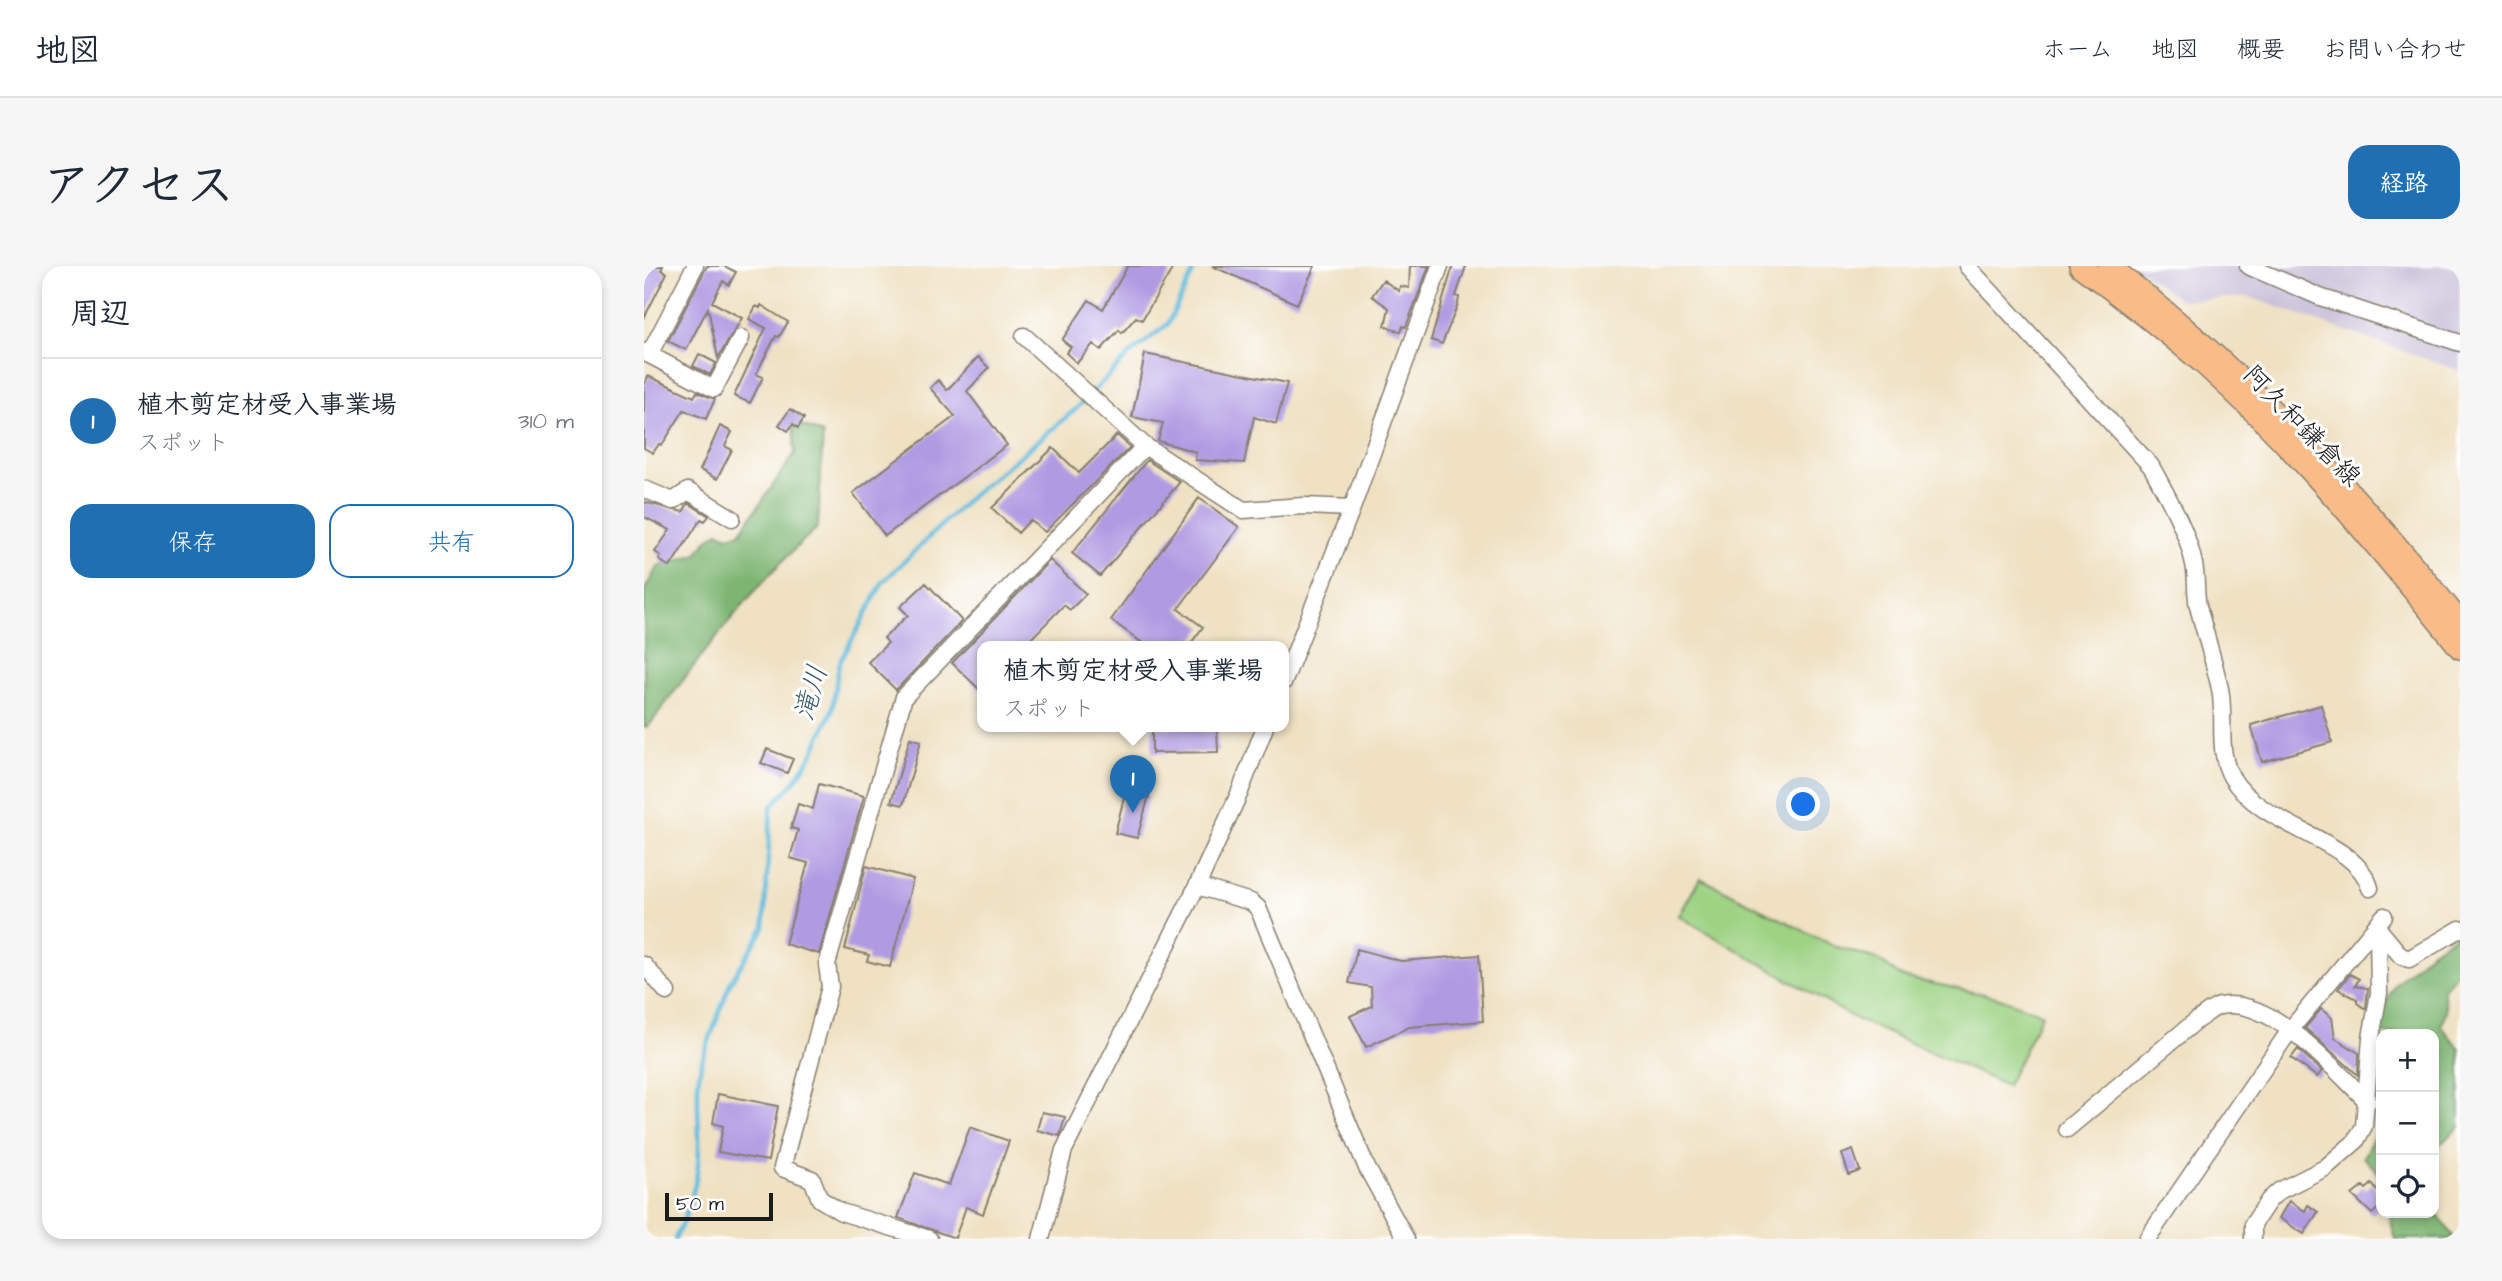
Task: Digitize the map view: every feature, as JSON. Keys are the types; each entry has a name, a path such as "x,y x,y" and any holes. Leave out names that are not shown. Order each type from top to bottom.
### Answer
{"main road":[{"name":"阿久和鎌倉線","path":"2080,266 2205,366 2268,428 2383,552 2460,648"},
{"name":"阿久和鎌倉線","path":"2109,266 2259,395 2395,541 2460,622"}],"street":[{"path":"695,266 647,359 714,389 741,338"},
{"path":"1289,666 1352,508 1440,266"},
{"path":"1967,266 2151,466 2169,499 2194,565 2197,602 2220,689 2223,749 2232,776 2260,807 2335,849 2363,869 2370,888"},
{"path":"2248,266 2320,297 2460,343"},
{"path":"1024,336 1145,446 1243,510 1304,506 1352,508"},
{"path":"929,1239 841,1212 820,1199 811,1180 782,1168 830,987 827,964 904,697 1145,446"},
{"path":"644,489 673,501 688,491 732,518"},
{"path":"1041,1239 1064,1150 1197,886 1240,794 1263,732"},
{"path":"1197,886 1251,902 1258,908 1367,1168 1406,1239"},
{"path":"2379,924 2401,956 2409,959 2460,929"},
{"path":"2147,1239 2290,1030 2379,924"},
{"path":"2253,1239 2253,1224 2269,1200 2279,1191 2325,1168 2356,1141 2364,1126 2371,1038 2379,993 2379,924"},
{"path":"644,965 667,992"},
{"path":"2067,1129 2217,1007 2246,1008 2290,1030 2368,1101"}],"shaded area":[{"path":"2134,266 2460,266 2460,371 2249,297 2181,300"}],"green space":[{"path":"793,422 823,434 818,527 749,597 648,727 644,727 644,591 658,566 697,554 707,540 719,532 728,536 740,533 795,453"},
{"path":"1700,878 1834,946 1877,959 1902,977 1997,997 2042,1014 2007,1086 1856,1019 1679,916"},
{"path":"2460,932 2460,970 2443,989 2446,1011 2441,1026 2460,1049 2460,1126 2439,1145 2439,1029 2377,1029 2395,984 2428,954"},
{"path":"2376,1133 2376,1170 2363,1157"},
{"path":"2439,1216 2455,1239 2395,1239 2389,1218"}],"building":[{"path":"644,266 663,266 661,270 667,273 644,318"},
{"path":"707,266 724,266 736,272 729,285 723,281 712,302 742,318 718,358 708,308 686,350 668,341"},
{"path":"1128,266 1174,266 1142,320 1136,317 1122,333 1119,330 1101,350 1093,344 1077,363 1066,353 1071,347 1062,340 1089,300 1103,309"},
{"path":"1212,266 1315,266 1297,304"},
{"path":"1410,266 1429,266 1406,327 1403,326 1401,332 1385,326 1389,308 1372,296 1383,280 1399,291 1400,286 1409,288"},
{"path":"1453,266 1466,266 1456,296 1459,297 1458,304 1442,344 1431,340"},
{"path":"761,305 788,322 779,337 776,336 756,374 763,377 750,403 734,396 766,328 749,319 756,306 760,308"},
{"path":"699,354 716,363 710,375 693,366"},
{"path":"1145,354 1287,383 1276,424 1254,417 1244,463 1195,460 1196,452 1158,441 1163,423 1132,417"},
{"path":"978,357 989,368 967,391 1007,445 885,536 853,493 955,416 930,388 938,380 947,390"},
{"path":"648,376 694,397 697,392 715,399 706,419 684,410 662,445 659,444 653,453 644,448 644,386"},
{"path":"790,409 804,418 798,428 793,424 788,431 779,425"},
{"path":"720,426 732,432 725,446 732,450 717,479 700,470"},
{"path":"1117,435 1130,447 1045,532 1030,520 1018,533 992,508 1053,448 1079,473"},
{"path":"1147,460 1180,482 1100,576 1072,553"},
{"path":"1199,498 1239,527 1178,609 1203,627 1192,641 1140,641 1111,620"},
{"path":"644,502 683,512 688,503 709,516 705,521 701,519 670,567 659,560 661,556 655,552 670,530 644,517"},
{"path":"1050,560 1086,594 1070,610 1064,605 1029,641 977,641 977,687 952,663"},
{"path":"926,583 962,621 896,690 868,662 888,643 884,638 908,615 900,607"},
{"path":"2321,705 2332,742 2262,762 2251,725"},
{"path":"1152,732 1217,732 1218,752 1152,753"},
{"path":"910,738 921,741 903,805 891,802"},
{"path":"767,749 793,759 787,773 761,763"},
{"path":"819,784 864,796 819,954 785,944 808,863 790,858 798,830 791,828 798,804 813,809"},
{"path":"1126,790 1149,796 1137,838 1115,833"},
{"path":"866,866 913,879 890,967 867,961 869,955 845,949"},
{"path":"1357,949 1401,961 1479,955 1483,1021 1409,1027 1366,1047 1350,1016 1372,1006 1371,987 1349,983"},
{"path":"2350,974 2359,979 2355,986 2368,988 2366,1009 2357,1003 2357,999 2338,989"},
{"path":"2321,1009 2332,1018 2335,1038 2359,1053 2358,1075 2305,1028"},
{"path":"2298,1049 2322,1071 2317,1077 2291,1058"},
{"path":"718,1094 778,1106 768,1161 718,1152 723,1126 713,1123"},
{"path":"1042,1112 1065,1117 1060,1136 1037,1130"},
{"path":"970,1127 1009,1141 983,1214 966,1207 955,1238 898,1218 915,1173 949,1185"},
{"path":"1853,1150 1860,1171 1849,1175 1842,1154"},
{"path":"2372,1184 2376,1189 2376,1210 2372,1214 2352,1195 2363,1186 2366,1189"},
{"path":"2289,1201 2305,1211 2308,1205 2318,1212 2304,1234 2279,1218"}],"waterway":[{"name":"滝川","path":"675,1239 697,1174 698,1082 702,1060 730,983 764,928 771,807 794,782 812,755 832,710 839,664 883,582 969,498 1076,409 1129,355 1168,324 1196,266"}],"place":[{"name":"植木剪定材受入事業場","path":"1133,813"}]}
